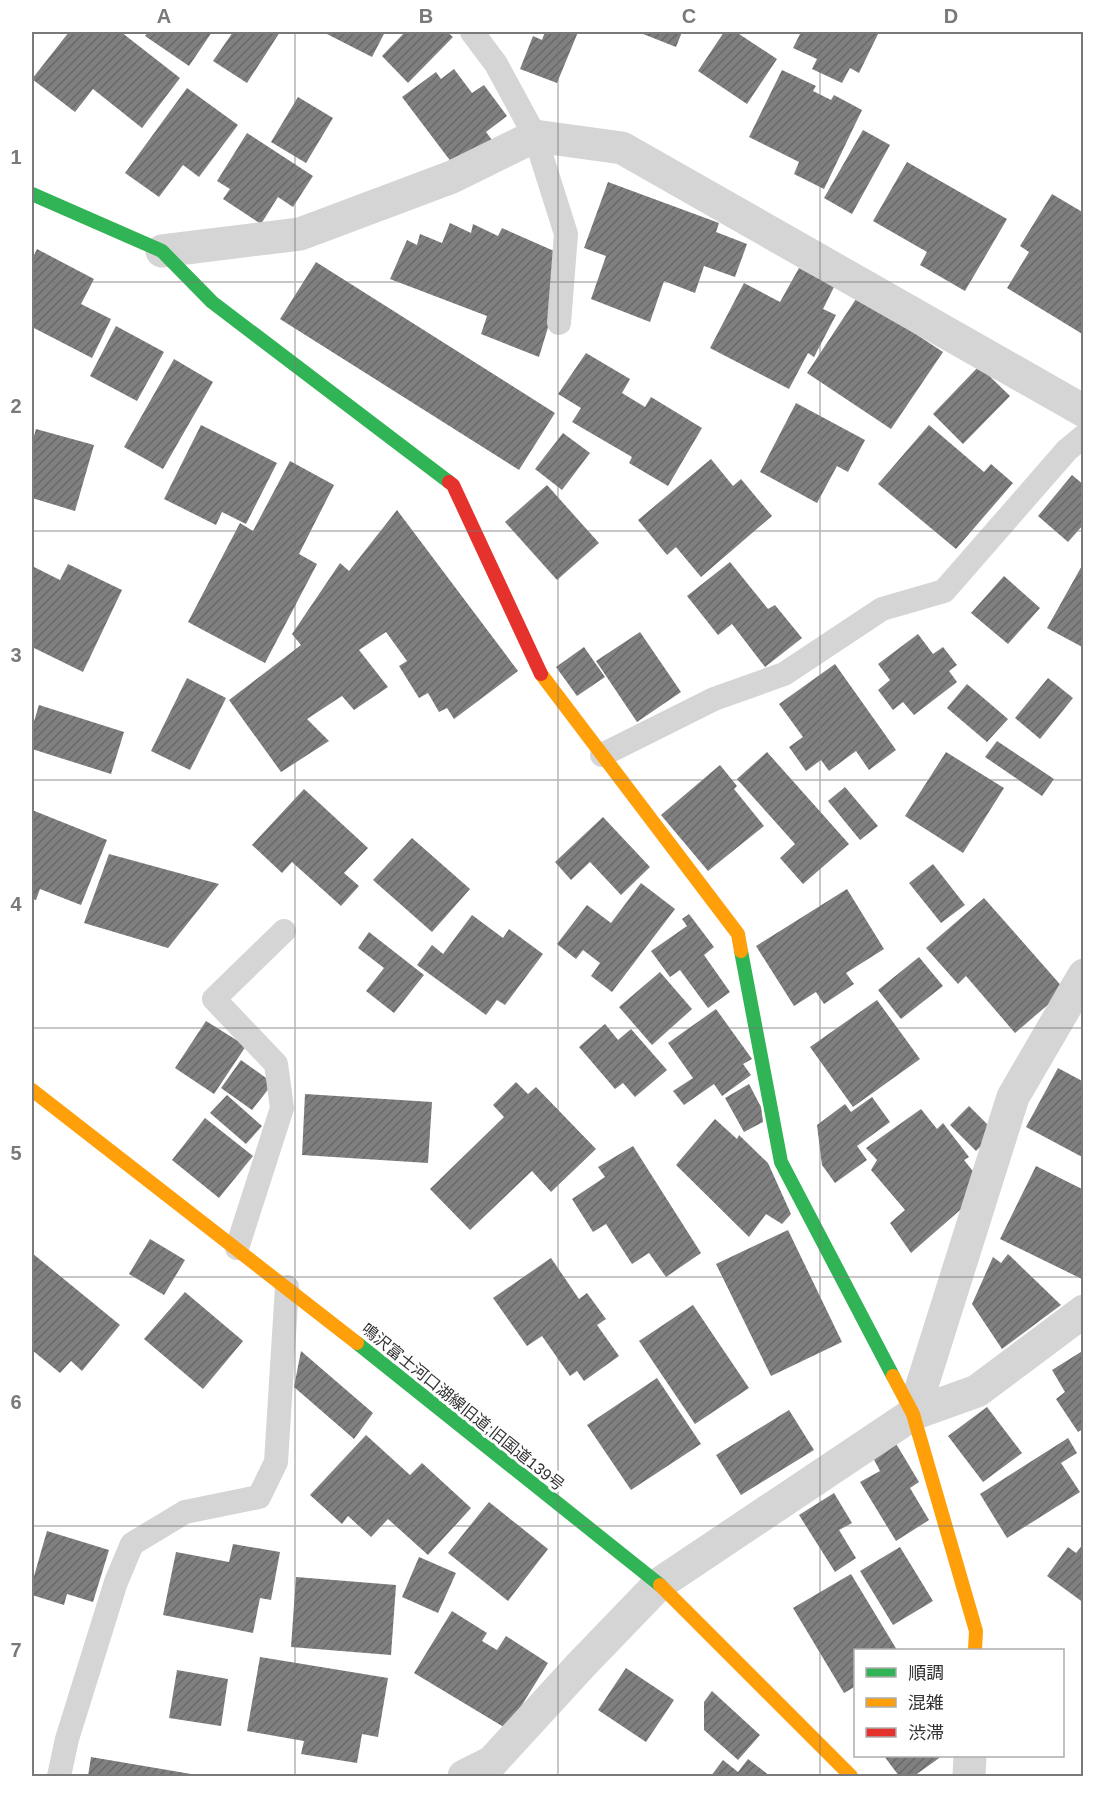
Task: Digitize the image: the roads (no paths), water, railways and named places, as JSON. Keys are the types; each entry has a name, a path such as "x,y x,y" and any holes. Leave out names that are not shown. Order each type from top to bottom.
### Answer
{"street":[{"path":"162,251 300,234 452,177 535,136 622,148 1083,411"},
{"path":"32,194 162,251 212,302 453,485 543,678 738,933 781,1162 913,1414 976,1631 975,1649"},
{"path":"913,1414 1013,1097 1083,975"},
{"name":"鳴沢富士河口湖線旧道;旧国道139号","path":"32,1090 287,1287 659,1584 851,1776"},
{"path":"464,1776 492,1762 659,1584 913,1414 977,1391 1083,1311"},
{"path":"969,1776 970,1757"}],"lane":[{"path":"472,32 496,64 535,136 566,234 559,323"},
{"path":"602,755 714,699 784,674 882,609 944,591 1068,450 1083,436"},
{"path":"237,1248 282,1108 276,1064 214,999 284,931"},
{"path":"59,1776 70,1728 116,1582 132,1544 185,1512 259,1497 276,1462 287,1287"}]}
